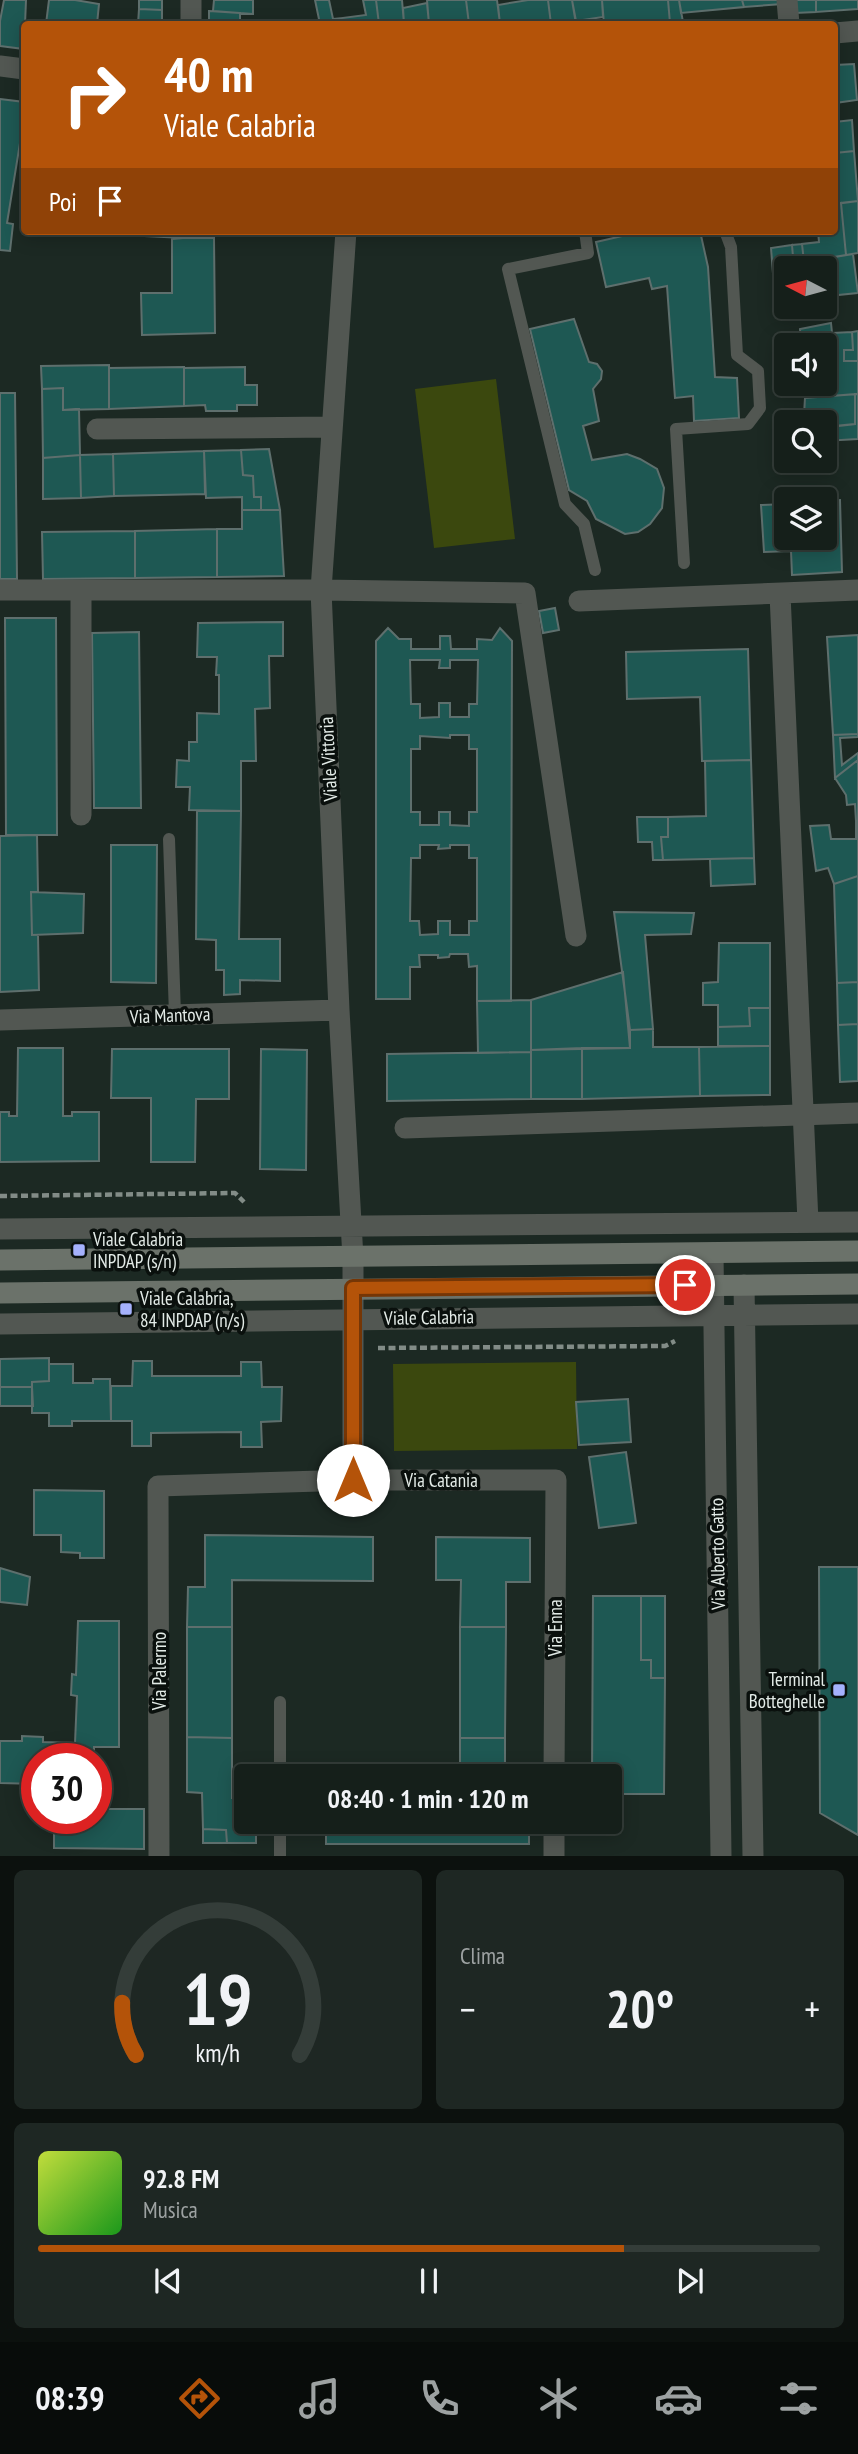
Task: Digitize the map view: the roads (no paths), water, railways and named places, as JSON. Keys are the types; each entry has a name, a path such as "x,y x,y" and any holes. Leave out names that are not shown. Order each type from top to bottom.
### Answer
{"main road":[{"path":"0,1260 858,1251"},
{"name":"Viale Calabria","path":"0,1293 858,1284"}],"street":[{"path":"191,0 191,21"},
{"path":"787,0 789,21"},
{"path":"838,33 858,31"},
{"path":"0,66 21,69"},
{"name":"Viale Vittoria","path":"346,235 321,590 339,1010 354,1258 353,1480"},
{"path":"97,429 332,427"},
{"path":"0,590 525,593 576,936"},
{"path":"80,590 81,815"},
{"path":"579,601 858,590"},
{"path":"780,594 808,1222"},
{"name":"Via Mantova","path":"0,1020 339,1010"},
{"path":"405,1128 858,1113"},
{"path":"0,1229 858,1222"},
{"name":"Via Alberto Gatto","path":"713,1253 721,1856"},
{"path":"744,1285 753,1856"},
{"name":"Viale Calabria","path":"0,1324 858,1314"},
{"name":"Via Catania","path":"158,1486 353,1480 556,1480"},
{"name":"Via Enna","path":"554,1764 556,1480"},
{"name":"Via Palermo","path":"158,1486 159,1856"},
{"path":"554,1834 554,1856"}],"lane":[{"path":"586,235 588,253 508,269 565,504 584,524 595,570"},
{"path":"684,563 676,429 748,424 760,408 758,371 737,355 731,247 726,235"},
{"path":"169,839 175,1015"},
{"path":"279,1702 280,1764"},
{"path":"280,1834 280,1856"}],"place":[{"name":"Viale Calabria INPDAP (s/n)","path":"79,1250"},
{"name":"Viale Calabria, 84 INPDAP (n/s)","path":"126,1309"},
{"name":"Terminal Botteghelle","path":"839,1690"}]}
